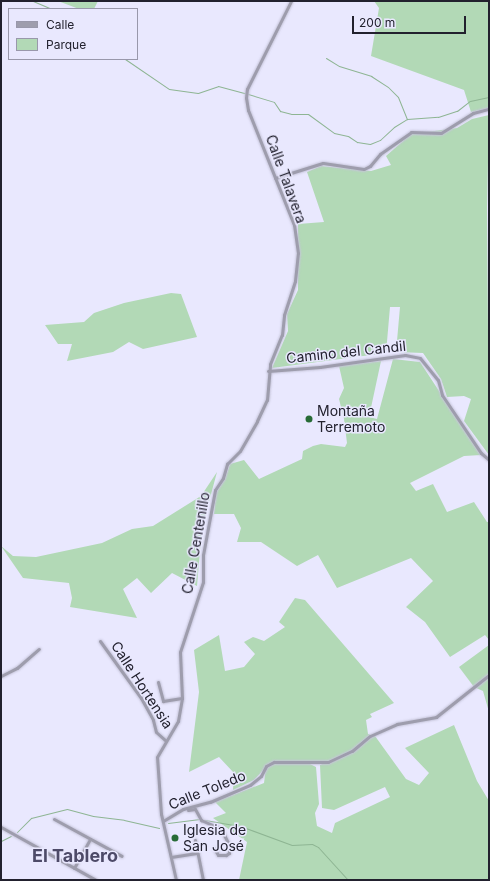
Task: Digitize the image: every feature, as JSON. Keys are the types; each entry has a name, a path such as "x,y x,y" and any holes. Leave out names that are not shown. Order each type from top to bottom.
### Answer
{"street":[{"name":"Calle Talavera","path":"268,371 282,335 284,315 295,281 298,253 294,225 248,110 246,93 291,1"},
{"path":"275,178 323,162 364,169 411,132 441,132 473,113 488,109"},
{"name":"Camino del Candil","path":"268,371 320,367 405,355 420,358 438,380 442,395 480,453 489,460"},
{"name":"Calle Centenillo","path":"176,880 163,821 156,761 178,721 182,698 180,652 203,582 203,555 215,490 224,478 227,464 240,451 257,421 268,394 268,371"},
{"name":"Calle Hortensia","path":"100,641 141,698 156,732 166,741"},
{"path":"1,676 17,668 39,649"},
{"name":"Calle Toledo","path":"163,821 183,809 210,802 250,785 261,776 266,766 274,762 328,762 352,751 370,736 397,724 436,717 489,675"},
{"path":"158,682 163,701 182,698"},
{"path":"183,809 195,809 201,820 221,829 229,845 229,853 222,856 218,855 214,848"},
{"path":"54,819 122,856"},
{"path":"1,827 96,880"},
{"path":"74,868 90,839"},
{"path":"195,840 203,880"},
{"path":"172,857 197,853"}],"green space":[{"path":"58,1 98,1 94,8 76,8"},
{"path":"374,1 489,1 489,108 471,112 464,90 371,56 379,8"},
{"path":"489,115 487,208 489,455 464,421 471,399 464,396 447,397 441,379 423,353 396,352 400,307 390,307 386,353 272,368 288,331 287,314 298,290 298,224 324,222 307,172 321,166 371,171 391,165 386,156 411,134 457,128 472,119"},
{"path":"171,293 181,294 197,337 143,349 129,342 113,352 67,361 72,344 58,344 45,325 84,322 94,313 124,303"},
{"path":"393,359 420,362 481,455 464,456 410,483 416,491 433,484 447,512 474,502 487,522 489,522 489,640 485,635 450,657 425,622 406,607 433,581 411,558 337,588 318,555 297,566 261,542 237,542 241,528 234,514 214,514 216,493 225,479 230,464 244,460 259,479 302,459 303,451 313,446 321,444 345,447 347,443 344,419 339,399 344,388 339,366 381,361 369,417 377,419"},
{"path":"217,472 202,528 197,586 172,573 151,593 137,578 123,589 137,618 70,607 72,598 69,583 23,578 1,546 13,556 36,557 102,543 132,529 153,526 201,496"},
{"path":"295,598 305,600 394,703 370,714 372,717 366,720 368,734 375,736 406,779 419,785 429,773 405,748 454,725 477,781 489,801 489,880 239,880 247,842 213,818 226,813 215,802 264,783 266,767 254,780 233,790 234,773 219,757 189,772 199,692 194,650 219,635 225,671 244,667 255,654 244,642 253,637 264,641 285,627 279,622","holes":["274,762 327,762 320,765 322,808 334,810 385,787 390,797 335,823 332,833 317,826 315,813 319,804 316,767 310,764 275,763 268,766"]},
{"path":"489,645 489,712 483,691 474,687 459,667"}],"waterway":[{"path":"33,1 50,8"},
{"path":"326,58 339,66 371,76 388,87 398,97 407,119"},
{"path":"126,60 169,89 198,93 218,86 245,93"},
{"path":"248,94 274,102 280,111 291,114 308,114 334,133 348,136 357,142 370,144 380,140 394,127 407,119 438,117 457,111 470,101 489,97"},
{"path":"17,832 31,818 67,809 93,816 124,820 159,828"},
{"path":"168,823 200,819"},
{"path":"205,820 243,827 292,845 312,844 318,847 348,880"},
{"path":"1,841 11,836"}],"place":[{"name":"Montaña Terremoto","path":"309,419"},
{"name":"Iglesia de San José","path":"175,838"}],"district":[{"name":"El Tablero","path":"75,856"}]}
